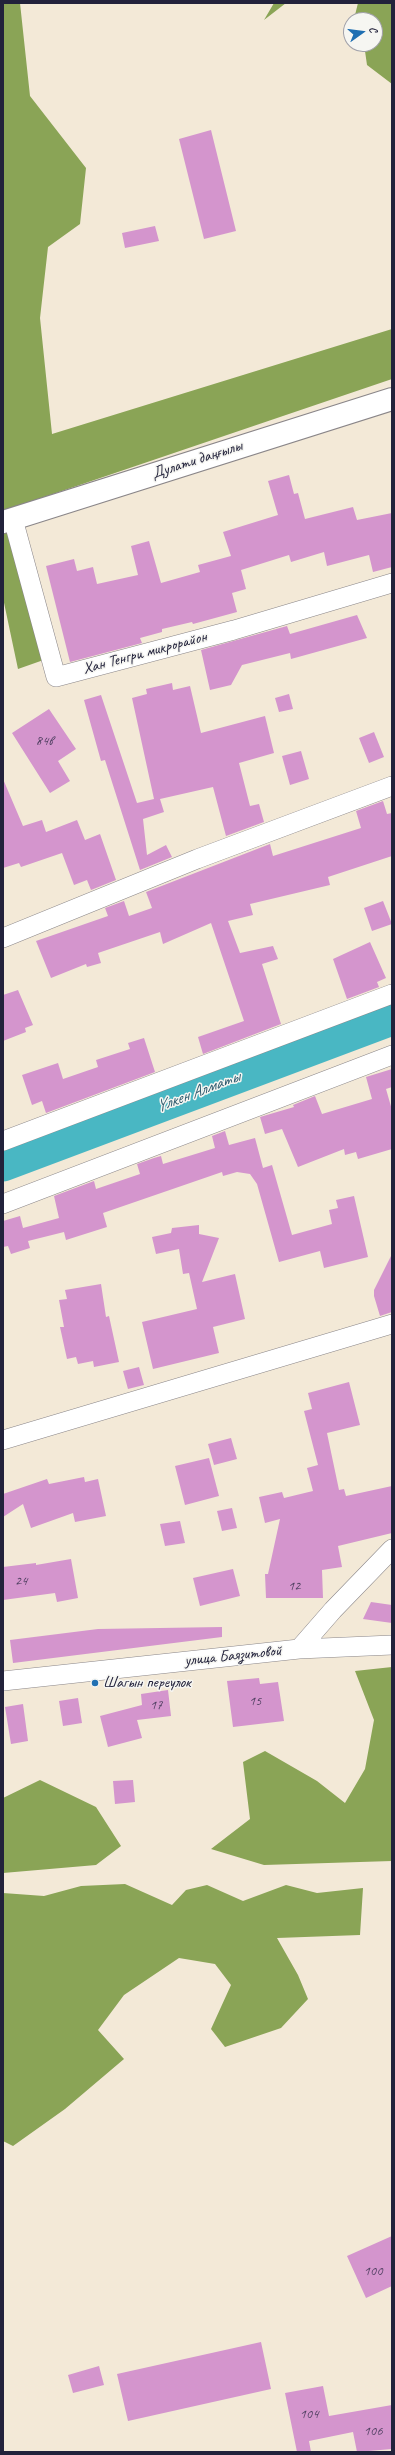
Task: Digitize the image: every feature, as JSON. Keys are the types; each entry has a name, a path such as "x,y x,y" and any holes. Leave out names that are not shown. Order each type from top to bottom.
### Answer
{"main road":[{"name":"Дулати даңғылы","path":"8,520 392,399"}],"street":[{"name":"Хан Тенгри микрорайон","path":"8,520 56,676 234,630 392,583"},
{"path":"3,938 197,859 392,786"},
{"path":"3,1141 392,994"},
{"path":"3,1204 392,1055"},
{"path":"3,1440 392,1324"},
{"path":"300,1649 333,1610 392,1549"},
{"name":"улица Баязитовой","path":"3,1681 300,1649 392,1645"}],"green space":[{"path":"3,3 20,3 30,96 86,168 80,224 48,247 40,318 52,434 392,329 392,379 3,511"},
{"path":"274,3 286,3 264,20"},
{"path":"358,3 392,3 392,84 367,65 365,52 383,52 383,12 356,12"},
{"path":"16,528 52,657 18,669 3,598 3,532"},
{"path":"392,1667 392,1861 264,1865 211,1849 250,1819 243,1762 265,1751 317,1781 345,1803 365,1769 374,1720 355,1671"},
{"path":"40,1780 96,1807 121,1846 96,1865 3,1873 3,1798"},
{"path":"125,1884 172,1905 186,1890 207,1885 243,1901 286,1885 317,1893 363,1888 360,1935 277,1938 298,1975 308,1999 281,2028 225,2047 211,2029 231,1985 215,1964 179,1958 124,1995 98,2030 124,2059 65,2109 13,2146 3,2141 3,1893 44,1896 81,1886"}],"building":[{"path":"211,130 236,231 204,239 179,139"},
{"path":"155,226 159,241 125,248 122,233"},
{"path":"289,475 294,494 298,493 305,519 353,507 357,520 392,513 392,567 373,572 369,555 327,566 324,552 291,562 289,555 241,570 246,589 232,593 237,612 193,624 192,622 162,629 162,632 140,638 142,643 70,662 46,566 74,559 77,571 93,567 97,584 138,575 131,546 149,541 161,583 200,572 198,565 231,556 223,532 278,515 268,481"},
{"path":"357,615 367,638 291,659 290,653 242,665 231,685 210,690 201,650 287,626 290,634"},
{"path":"172,683 173,690 190,686 201,733 265,716 274,753 239,763 250,806 259,804 264,822 226,836 213,787 160,799 164,812 143,819 147,855 166,845 172,857 140,870 105,760 101,761 84,700 101,695 137,803 154,799 132,698 147,694 146,689"},
{"path":"289,694 293,709 279,712 275,698"},
{"path":"49,709 76,749 58,761 70,781 50,793 12,733"},
{"path":"374,732 384,757 369,763 359,738"},
{"path":"301,751 309,779 290,785 282,756"},
{"path":"3,779 23,826 42,820 46,832 77,820 85,840 100,834 116,880 91,890 87,880 74,885 62,853 21,867 19,863 3,868"},
{"path":"383,801 387,814 392,813 392,856 328,877 330,885 250,904 253,915 228,921 240,953 273,946 278,959 262,964 281,1024 203,1054 198,1037 244,1021 211,923 163,944 160,932 98,953 101,963 87,967 86,964 51,978 36,941 108,916 105,908 124,901 129,916 152,908 146,892 270,844 273,856 361,828 356,811"},
{"path":"383,901 392,924 372,931 364,908"},
{"path":"370,942 386,978 377,982 379,987 347,999 333,959"},
{"path":"18,990 33,1025 25,1028 26,1032 3,1041 3,995"},
{"path":"144,1038 155,1072 46,1113 42,1101 32,1105 22,1075 58,1063 63,1079 98,1067 96,1060 130,1049 128,1043"},
{"path":"392,1069 392,1087 386,1089 392,1110 392,1149 358,1159 356,1152 345,1155 344,1149 298,1167 282,1129 265,1134 260,1117 294,1107 293,1105 315,1096 322,1114 372,1099 366,1077"},
{"path":"225,1131 229,1145 255,1138 263,1168 272,1165 292,1235 332,1224 329,1210 338,1208 336,1200 354,1196 368,1257 324,1268 320,1251 279,1262 257,1184 250,1174 237,1172 223,1176 222,1172 103,1213 107,1227 66,1240 64,1232 28,1241 30,1248 11,1254 8,1246 3,1247 3,1221 20,1216 23,1228 59,1218 54,1196 94,1181 96,1189 140,1174 137,1164 154,1158 161,1156 163,1164 215,1148 212,1136"},
{"path":"199,1225 199,1234 219,1238 202,1282 235,1274 245,1319 213,1327 219,1353 153,1369 142,1322 197,1309 189,1273 183,1274 179,1249 156,1254 152,1237 171,1233 172,1228"},
{"path":"392,1254 392,1312 380,1316 374,1296 374,1290"},
{"path":"101,1284 106,1317 109,1316 119,1362 94,1367 93,1361 78,1364 76,1357 67,1359 60,1327 64,1327 59,1300 67,1299 65,1290"},
{"path":"139,1367 144,1385 128,1389 123,1371"},
{"path":"349,1382 360,1425 327,1433 339,1490 344,1489 346,1496 392,1486 392,1533 338,1546 342,1567 322,1570 323,1598 266,1598 265,1574 268,1574 280,1519 265,1523 259,1497 282,1492 284,1498 313,1491 307,1468 318,1465 304,1411 312,1409 308,1393"},
{"path":"231,1438 237,1459 214,1465 208,1444"},
{"path":"209,1458 219,1496 185,1505 175,1466"},
{"path":"84,1477 85,1482 98,1479 106,1516 75,1522 73,1513 31,1528 23,1504 3,1517 3,1494 47,1479 49,1484"},
{"path":"232,1508 237,1528 222,1531 217,1511"},
{"path":"180,1521 185,1543 165,1546 160,1524"},
{"path":"71,1559 78,1598 57,1602 55,1593 3,1600 3,1567 36,1563 36,1565"},
{"path":"233,1569 240,1596 200,1606 193,1578"},
{"path":"371,1602 392,1605 392,1623 363,1619"},
{"path":"222,1627 222,1637 13,1663 10,1640 98,1629"},
{"path":"259,1678 260,1684 278,1682 284,1721 233,1727 227,1681"},
{"path":"168,1690 171,1716 137,1720 142,1738 108,1747 100,1716 142,1705 141,1694"},
{"path":"78,1698 82,1723 63,1726 59,1701"},
{"path":"23,1704 28,1741 11,1744 5,1707"},
{"path":"133,1780 135,1802 115,1804 113,1781"},
{"path":"392,2236 392,2286 366,2298 347,2256"},
{"path":"261,2342 271,2389 128,2421 117,2374"},
{"path":"99,2366 104,2385 73,2393 68,2375"},
{"path":"323,2386 329,2416 392,2405 392,2449 357,2452 353,2432 309,2441 311,2452 297,2452 285,2393"}],"waterway":[{"name":"Үлкен Алматы","path":"3,1165 392,1019"}],"place":[{"name":"Шагын переулок","path":"95,1683"}]}
